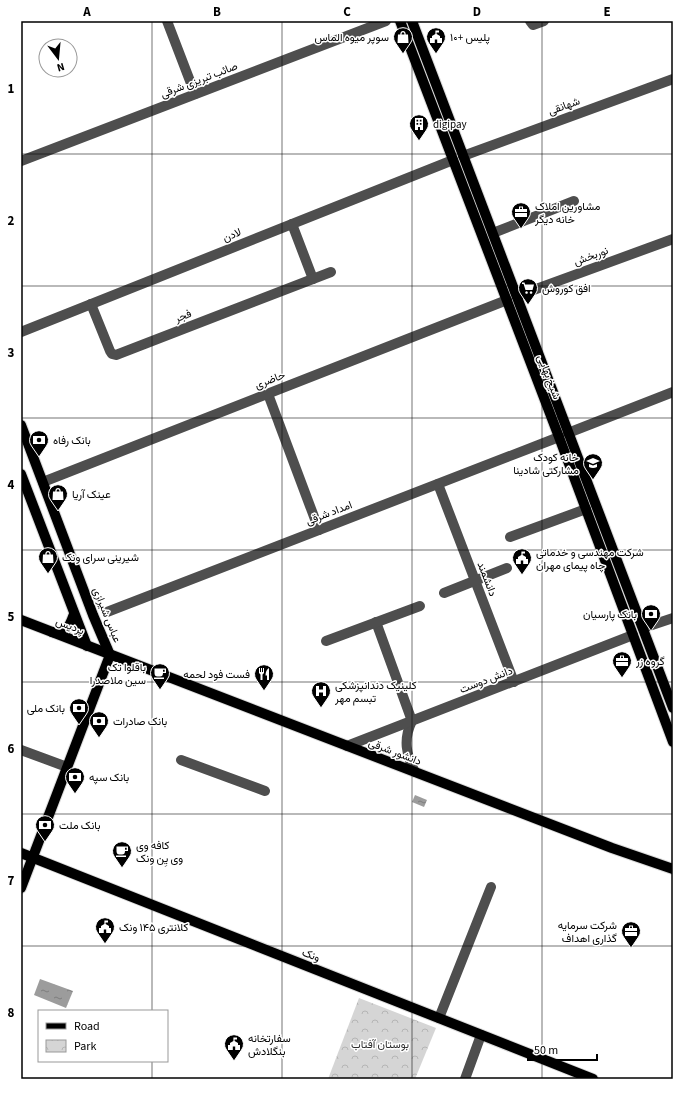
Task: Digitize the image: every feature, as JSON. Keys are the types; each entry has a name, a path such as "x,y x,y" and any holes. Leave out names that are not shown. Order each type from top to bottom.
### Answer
{"main road":[{"name":"شیخ بهایی","path":"400,21 507,300 620,570 673,708"},
{"name":"شیخ بهایی","path":"412,21 517,296 564,435 586,509 673,742"},
{"name":"عباس شیرازی","path":"21,425 90,608 110,655 21,888"},
{"path":"21,474 87,646"},
{"path":"610,574 620,570"},
{"path":"49,631 56,632 66,630 74,614"},
{"name":"پردیس","path":"21,620 110,655"},
{"name":"دانشور شرقی","path":"110,655 612,848 673,869"},
{"path":"612,848 625,859 673,876"},
{"name":"ونک","path":"21,853 593,1079"}],"street":[{"path":"167,21 195,94"},
{"name":"صائب تبریزی شرقی","path":"21,161 386,21"},
{"path":"531,23 544,21"},
{"name":"شهانقی","path":"463,156 673,79"},
{"name":"لادن","path":"21,332 453,160"},
{"path":"492,233 574,201"},
{"path":"292,224 313,279"},
{"name":"نوربخش","path":"517,296 673,239"},
{"name":"فجر","path":"91,304 110,352 116,355 331,272"},
{"name":"حاضری","path":"43,482 507,300"},
{"name":"امداد شرقی","path":"107,612 673,392"},
{"path":"268,394 319,530"},
{"name":"دانشمند","path":"438,484 514,682"},
{"path":"510,537 586,509"},
{"path":"444,593 507,568"},
{"path":"326,641 420,606"},
{"path":"643,628 673,618"},
{"path":"376,622 412,721 408,728 406,749 415,772"},
{"name":"دانش دوست","path":"347,746 633,636"},
{"path":"21,750 67,767"},
{"path":"181,760 265,791"},
{"path":"439,1018 491,887"},
{"path":"465,1079 481,1035"}],"green space":[{"name":"بوستان آفتاب","path":"359,998 436,1028 415,1079 328,1079"}],"water":[{"path":"415,795 427,800 424,807 412,802"},
{"path":"40,979 73,991 66,1008 34,995"}],"place":[{"name":"سوپر میوه الماس","path":"403,54"},
{"name":"پلیس +۱۰","path":"436,54"},
{"name":"digipay","path":"419,141"},
{"name":"مشاورین املاک خانه دیگر","path":"521,229"},
{"name":"افق کوروش","path":"528,305"},
{"name":"بانک رفاه","path":"39,457"},
{"name":"خانه کودک مشارکتی شادینا","path":"593,480"},
{"name":"عینک آریا","path":"58,511"},
{"name":"شیرینی سرای ونک","path":"48,574"},
{"name":"شرکت مهندسی و خدماتی چاه پیمای مهران","path":"522,575"},
{"name":"بانک پارسیان","path":"651,631"},
{"name":"گروه زر","path":"622,678"},
{"name":"باقلوا تک سین ملاصدرا","path":"160,690"},
{"name":"فست فود لحمه","path":"264,691"},
{"name":"کلینیک دندانپزشکی تبسم مهر","path":"321,708"},
{"name":"بانک ملی","path":"79,725"},
{"name":"بانک صادرات","path":"99,738"},
{"name":"بانک سپه","path":"75,794"},
{"name":"بانک ملت","path":"45,842"},
{"name":"کافه وی‌ وی‌ یِن ونک","path":"122,868"},
{"name":"کلانتری ۱۴۵ ونک","path":"105,944"},
{"name":"شرکت سرمایه گذاری اهداف","path":"631,948"},
{"name":"سفارتخانه بنگلادش","path":"234,1061"}]}
